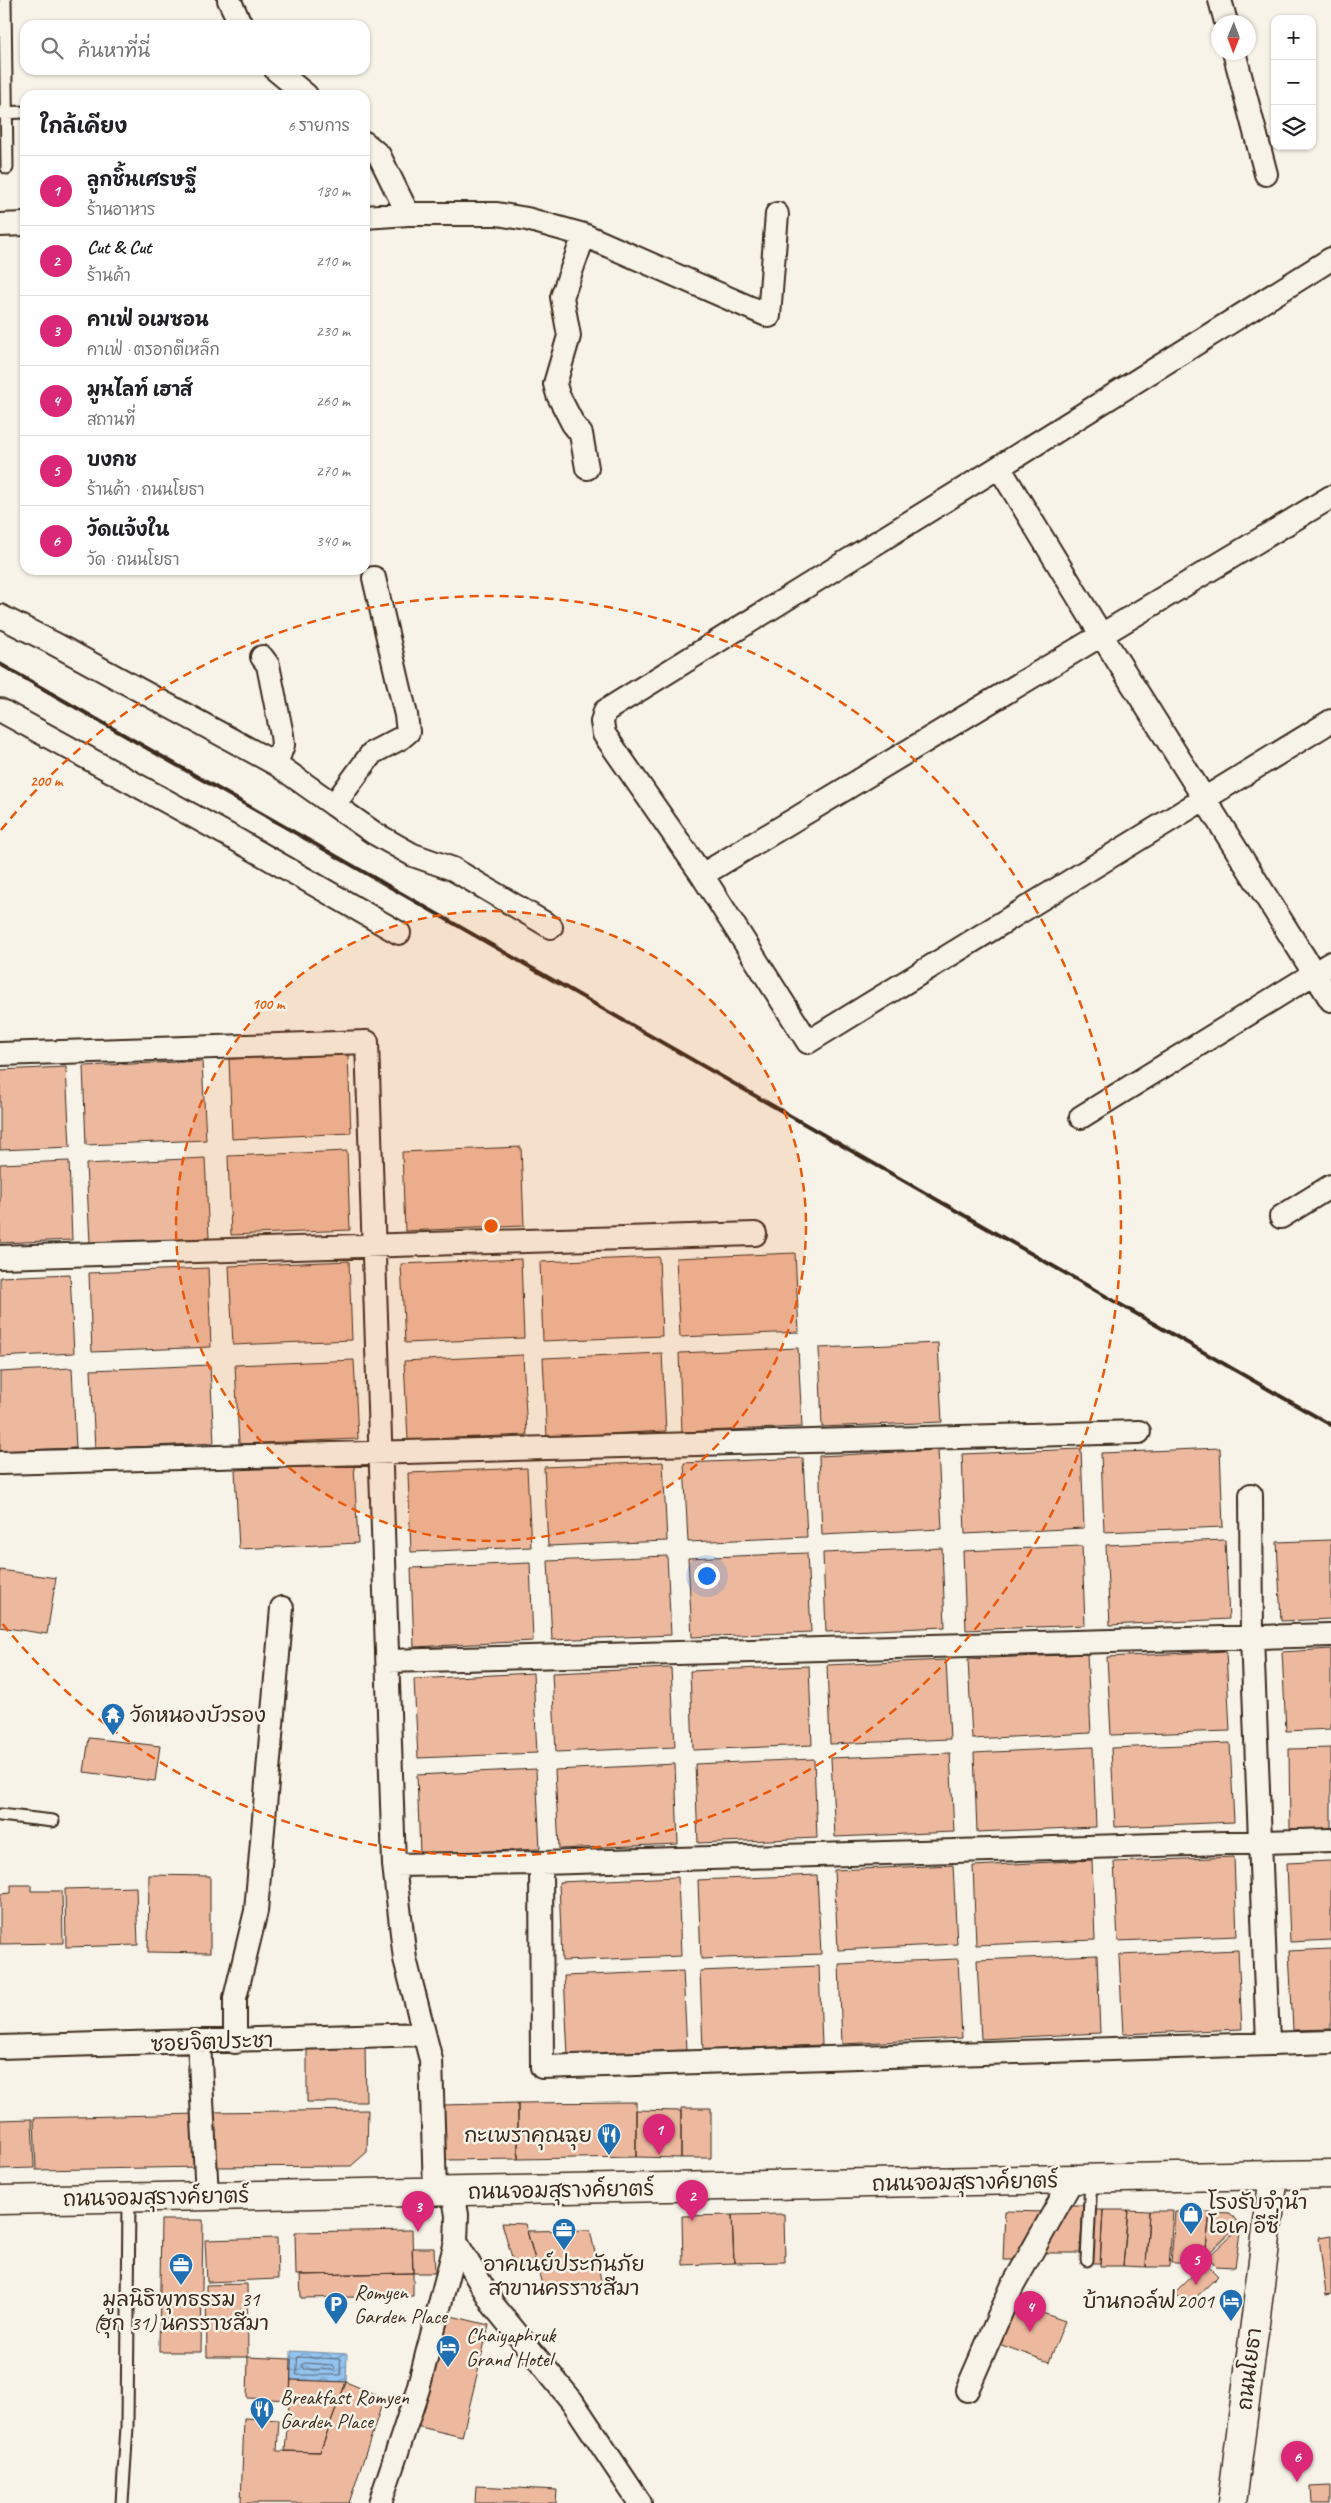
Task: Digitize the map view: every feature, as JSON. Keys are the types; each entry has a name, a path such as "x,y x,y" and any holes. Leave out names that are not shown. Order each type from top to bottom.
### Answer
{"main road":[{"name":"ถนนจอมสุรางค์ยาตร์","path":"0,2200 1331,2174"},
{"name":"ถนนโยธา","path":"1232,2503 1274,2176"}],"street":[{"path":"228,0 238,20"},
{"path":"1220,0 1224,15"},
{"path":"1236,60 1266,174"},
{"path":"282,75 300,90"},
{"path":"370,147 379,155 408,214"},
{"path":"370,217 408,214 497,214 527,219 584,235 769,316 777,214"},
{"path":"0,225 20,224"},
{"path":"584,235 562,297 569,336 555,384 558,395 573,424 581,434 587,468"},
{"path":"1331,259 605,712 602,722 604,734 702,875 808,1042 1331,720"},
{"path":"999,467 1102,636 1205,798 1323,968 1331,1000"},
{"path":"702,875 1331,497"},
{"path":"334,805 372,753 401,738 408,732 406,715 374,578"},
{"path":"0,616 276,764 374,833 405,850 453,869 551,927"},
{"path":"262,657 268,665 282,736 283,745 276,764"},
{"path":"0,710 237,840 399,934"},
{"path":"1081,1117 1323,968"},
{"path":"0,1054 367,1042 372,1246 394,1864 405,1959 431,2060 444,2192 456,2215 456,2242 418,2389 380,2503"},
{"path":"1281,1217 1331,1186"},
{"path":"0,1257 755,1234"},
{"path":"0,1463 1139,1432"},
{"path":"1251,1495 1252,1637 1268,2043"},
{"path":"234,2042 235,1998 256,1910 282,1608"},
{"path":"388,1661 1331,1635"},
{"path":"394,1864 541,1862 1331,1840"},
{"path":"541,1862 542,2067 1331,2042"},
{"name":"ซอยจิตประชา","path":"0,2047 234,2042 423,2034"},
{"path":"199,2042 207,2196"},
{"path":"967,2390 1012,2287 1081,2179"},
{"path":"456,2242 494,2306 572,2401 640,2503"}],"lane":[{"path":"5,0 3,113 7,168"},
{"path":"3,113 20,112"},
{"path":"0,1815 53,1820"},
{"path":"1081,2179 1087,2260"},
{"path":"122,2503 128,2427 129,2198"}],"water":[{"path":"291,2351 347,2354 346,2382 291,2380"}],"building":[{"path":"348,1054 351,1133 232,1139 229,1059"},
{"path":"202,1061 206,1140 86,1145 83,1066"},
{"path":"66,1067 70,1147 0,1150 0,1070"},
{"path":"521,1147 524,1226 405,1231 402,1152"},
{"path":"347,1151 350,1230 231,1235 228,1156"},
{"path":"205,1158 209,1238 90,1243 86,1164"},
{"path":"69,1161 72,1240 0,1243 0,1164"},
{"path":"795,1253 799,1332 680,1337 676,1258"},
{"path":"659,1257 662,1336 543,1341 540,1262"},
{"path":"521,1259 524,1338 405,1343 401,1264"},
{"path":"349,1261 352,1340 233,1345 229,1266"},
{"path":"208,1268 211,1347 92,1352 89,1273"},
{"path":"70,1274 74,1353 0,1357 0,1277"},
{"path":"938,1343 942,1422 822,1427 819,1348"},
{"path":"798,1348 802,1427 682,1432 679,1353"},
{"path":"662,1353 666,1431 547,1437 543,1358"},
{"path":"523,1355 527,1435 408,1440 404,1361"},
{"path":"354,1360 358,1439 239,1444 235,1365"},
{"path":"210,1365 214,1443 95,1449 91,1370"},
{"path":"72,1368 76,1448 0,1451 0,1372"},
{"path":"1220,1448 1223,1527 1104,1532 1101,1453"},
{"path":"1081,1449 1084,1528 965,1534 962,1454"},
{"path":"938,1450 942,1529 822,1535 819,1456"},
{"path":"803,1458 807,1537 688,1542 684,1463"},
{"path":"663,1462 667,1541 548,1546 544,1467"},
{"path":"354,1465 358,1543 239,1549 235,1470"},
{"path":"527,1468 531,1547 411,1552 408,1473"},
{"path":"1225,1540 1229,1619 1110,1625 1106,1545"},
{"path":"1331,1540 1331,1619 1281,1621 1277,1542"},
{"path":"1082,1546 1085,1625 966,1630 963,1551"},
{"path":"942,1548 945,1627 826,1632 823,1553"},
{"path":"807,1553 811,1632 692,1637 688,1558"},
{"path":"667,1556 671,1635 552,1640 548,1561"},
{"path":"530,1563 533,1641 414,1647 411,1568"},
{"path":"0,1570 56,1578 47,1634 0,1627"},
{"path":"1331,1649 1331,1729 1286,1731 1282,1652"},
{"path":"1226,1651 1230,1731 1111,1735 1107,1657"},
{"path":"1087,1654 1091,1733 972,1739 968,1659"},
{"path":"946,1660 950,1739 830,1744 827,1665"},
{"path":"809,1666 812,1745 693,1750 690,1671"},
{"path":"671,1668 675,1747 556,1752 552,1673"},
{"path":"533,1673 537,1753 418,1758 414,1679"},
{"path":"89,1738 160,1746 155,1781 84,1772"},
{"path":"1230,1743 1234,1822 1115,1827 1111,1748"},
{"path":"1093,1747 1096,1827 977,1832 974,1753"},
{"path":"1331,1748 1331,1828 1290,1829 1289,1749"},
{"path":"950,1753 954,1832 835,1837 831,1758"},
{"path":"814,1759 817,1838 698,1843 695,1764"},
{"path":"675,1764 678,1844 559,1849 555,1770"},
{"path":"536,1769 540,1849 420,1854 417,1775"},
{"path":"1234,1857 1237,1936 1118,1941 1114,1862"},
{"path":"1092,1860 1095,1940 976,1945 973,1866"},
{"path":"1331,1861 1331,1940 1290,1942 1287,1863"},
{"path":"953,1865 957,1944 838,1950 834,1870"},
{"path":"149,1875 210,1876 210,1953 148,1952"},
{"path":"817,1875 821,1954 701,1959 698,1880"},
{"path":"678,1877 681,1956 562,1961 559,1882"},
{"path":"11,1885 31,1885 31,1891 62,1891 63,1943 0,1944 0,1894 11,1893"},
{"path":"136,1887 138,1945 66,1947 65,1889"},
{"path":"1331,1949 1331,2029 1293,2030 1289,1951"},
{"path":"1238,1950 1242,2029 1123,2034 1119,1955"},
{"path":"1097,1955 1100,2033 981,2039 977,1960"},
{"path":"958,1959 962,2038 842,2044 839,1964"},
{"path":"819,1966 822,2045 703,2050 700,1971"},
{"path":"683,1971 687,2050 568,2055 564,1976"},
{"path":"365,2044 366,2102 307,2102 307,2046"},
{"path":"636,2102 636,2157 518,2159 518,2103"},
{"path":"518,2103 518,2159 444,2160 444,2105"},
{"path":"681,2108 711,2108 711,2158 681,2158"},
{"path":"368,2110 367,2152 351,2166 210,2167 209,2112"},
{"path":"636,2110 681,2111 681,2158 636,2157"},
{"path":"199,2114 200,2167 36,2170 34,2118"},
{"path":"32,2119 34,2168 0,2169 0,2120"},
{"path":"1066,2205 1083,2205 1080,2253 1040,2253"},
{"path":"1091,2210 1103,2210 1100,2263 1088,2263"},
{"path":"1103,2210 1128,2210 1123,2266 1100,2266"},
{"path":"1128,2210 1149,2211 1146,2267 1123,2266"},
{"path":"1005,2211 1046,2212 1017,2260 1003,2260"},
{"path":"1149,2211 1173,2211 1169,2267 1146,2267"},
{"name":"โรงรับจำนำ โอเค อีซี่","path":"1175,2212 1210,2212 1205,2257 1200,2263 1171,2263"},
{"path":"1210,2212 1230,2213 1239,2224 1205,2257"},
{"path":"784,2214 785,2262 734,2263 732,2215"},
{"path":"732,2215 734,2263 683,2265 682,2216"},
{"name":"มูลนิธิพุทธรรม 31 (ฮุก 31) นครราชสีมา","path":"161,2220 203,2220 201,2352 159,2352"},
{"path":"502,2223 525,2224 538,2270 516,2271"},
{"path":"1241,2226 1235,2267 1216,2266 1208,2257"},
{"path":"412,2230 413,2273 296,2275 295,2232"},
{"name":"อาคเนย์ประกันภัย สาขานครราชสีมา","path":"590,2230 603,2289 543,2288 527,2231"},
{"path":"1331,2235 1331,2294 1326,2295 1319,2237"},
{"path":"277,2238 278,2279 207,2282 205,2240"},
{"path":"412,2248 434,2248 435,2273 413,2273"},
{"path":"1205,2263 1218,2276 1187,2306 1174,2293"},
{"path":"413,2273 413,2296 301,2298 300,2275"},
{"path":"247,2284 248,2357 207,2357 206,2285"},
{"path":"1011,2302 1065,2321 1049,2362 996,2343"},
{"path":"443,2314 489,2325 462,2437 416,2426"},
{"path":"248,2357 291,2359 290,2400 247,2398"},
{"path":"291,2380 346,2382 320,2452 285,2451"},
{"path":"346,2382 384,2398 349,2503 241,2503 244,2418 279,2420 277,2451 320,2452"},
{"path":"476,2486 557,2490 556,2503 475,2503"},
{"path":"1331,2486 1331,2503 1311,2503 1310,2487"}],"railway":[{"path":"0,664 1331,1425"}],"place":[{"name":"วัดหนองบัวรอง","path":"113,1736"},
{"name":"ลูกชิ้นเศรษฐี","path":"659,2155"},
{"name":"กะเพราคุณฉุย","path":"609,2156"},
{"name":"Cut & Cut","path":"692,2221"},
{"name":"คาเฟ่ อเมซอน","path":"418,2232"},
{"name":"โรงรับจำนำ โอเค อีซี่","path":"1191,2235"},
{"name":"อาคเนย์ประกันภัย สาขานครราชสีมา","path":"564,2251"},
{"name":"บงกช","path":"1196,2285"},
{"name":"มูลนิธิพุทธรรม 31 (ฮุก 31) นครราชสีมา","path":"181,2286"},
{"name":"บ้านกอล์ฟ2001","path":"1231,2322"},
{"name":"Romyen Garden Place","path":"336,2325"},
{"name":"มูนไลท์ เฮาส์","path":"1030,2332"},
{"name":"Chaiyaphruk Grand Hotel","path":"448,2368"},
{"name":"Breakfast Romyen Garden Place","path":"262,2430"},
{"name":"วัดแจ้งใน","path":"1297,2482"}]}
